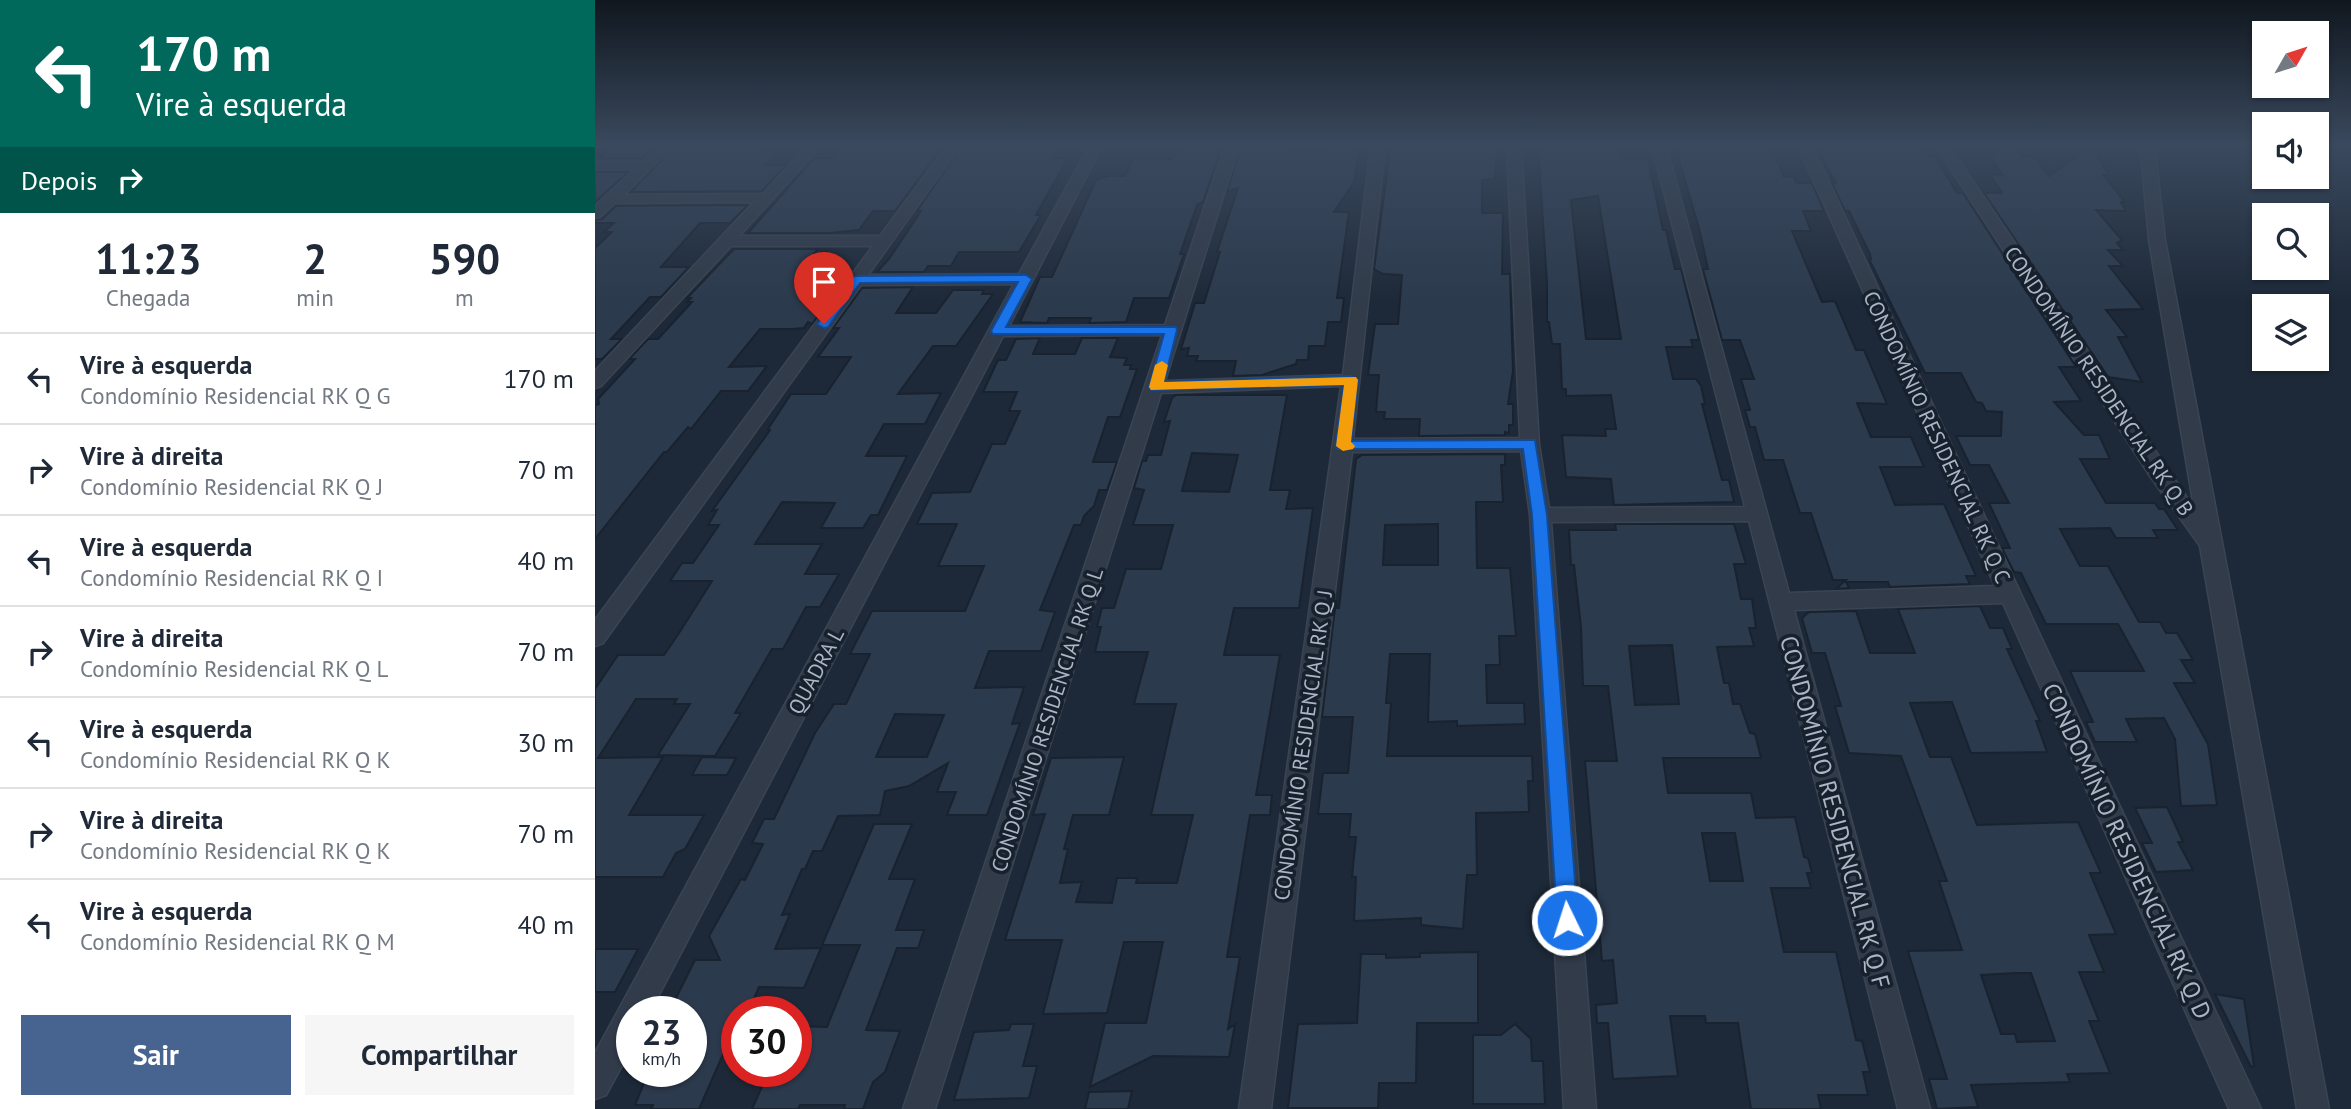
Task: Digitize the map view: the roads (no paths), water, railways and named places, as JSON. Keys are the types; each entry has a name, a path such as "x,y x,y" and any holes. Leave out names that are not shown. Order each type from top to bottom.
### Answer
{"street":[{"path":"595,214 612,199 768,198"},
{"path":"595,382 768,198"},
{"path":"595,636 916,198"},
{"name":"QUADRA L","path":"643,996 1069,198"},
{"name":"CONDOMÍNIO RESIDENCIAL RK Q L","path":"919,1109 1156,387 1171,330 1215,198"},
{"name":"CONDOMÍNIO RESIDENCIAL RK Q J","path":"1255,1109 1343,446 1372,198"},
{"path":"1517,198 1529,444 1540,515 1580,1109"},
{"name":"CONDOMÍNIO RESIDENCIAL RK Q F","path":"1673,198 1759,514 1779,602 1914,1109"},
{"name":"CONDOMÍNIO RESIDENCIAL RK Q C","path":"1779,602 2009,594 1829,198"},
{"name":"CONDOMÍNIO RESIDENCIAL RK Q B","path":"1976,198 2157,471 2210,546"},
{"path":"2153,198 2157,240 2210,546 2313,1109"},
{"path":"727,241 884,241"},
{"path":"856,280 1026,279"},
{"path":"998,331 1171,330"},
{"path":"1156,387 1351,380"},
{"path":"1343,446 1529,444"},
{"path":"1540,515 1759,514"},
{"name":"CONDOMÍNIO RESIDENCIAL RK Q D","path":"2009,594 2245,1109"},
{"name":"QUADRA L","path":"595,1084 616,1045"}]}
